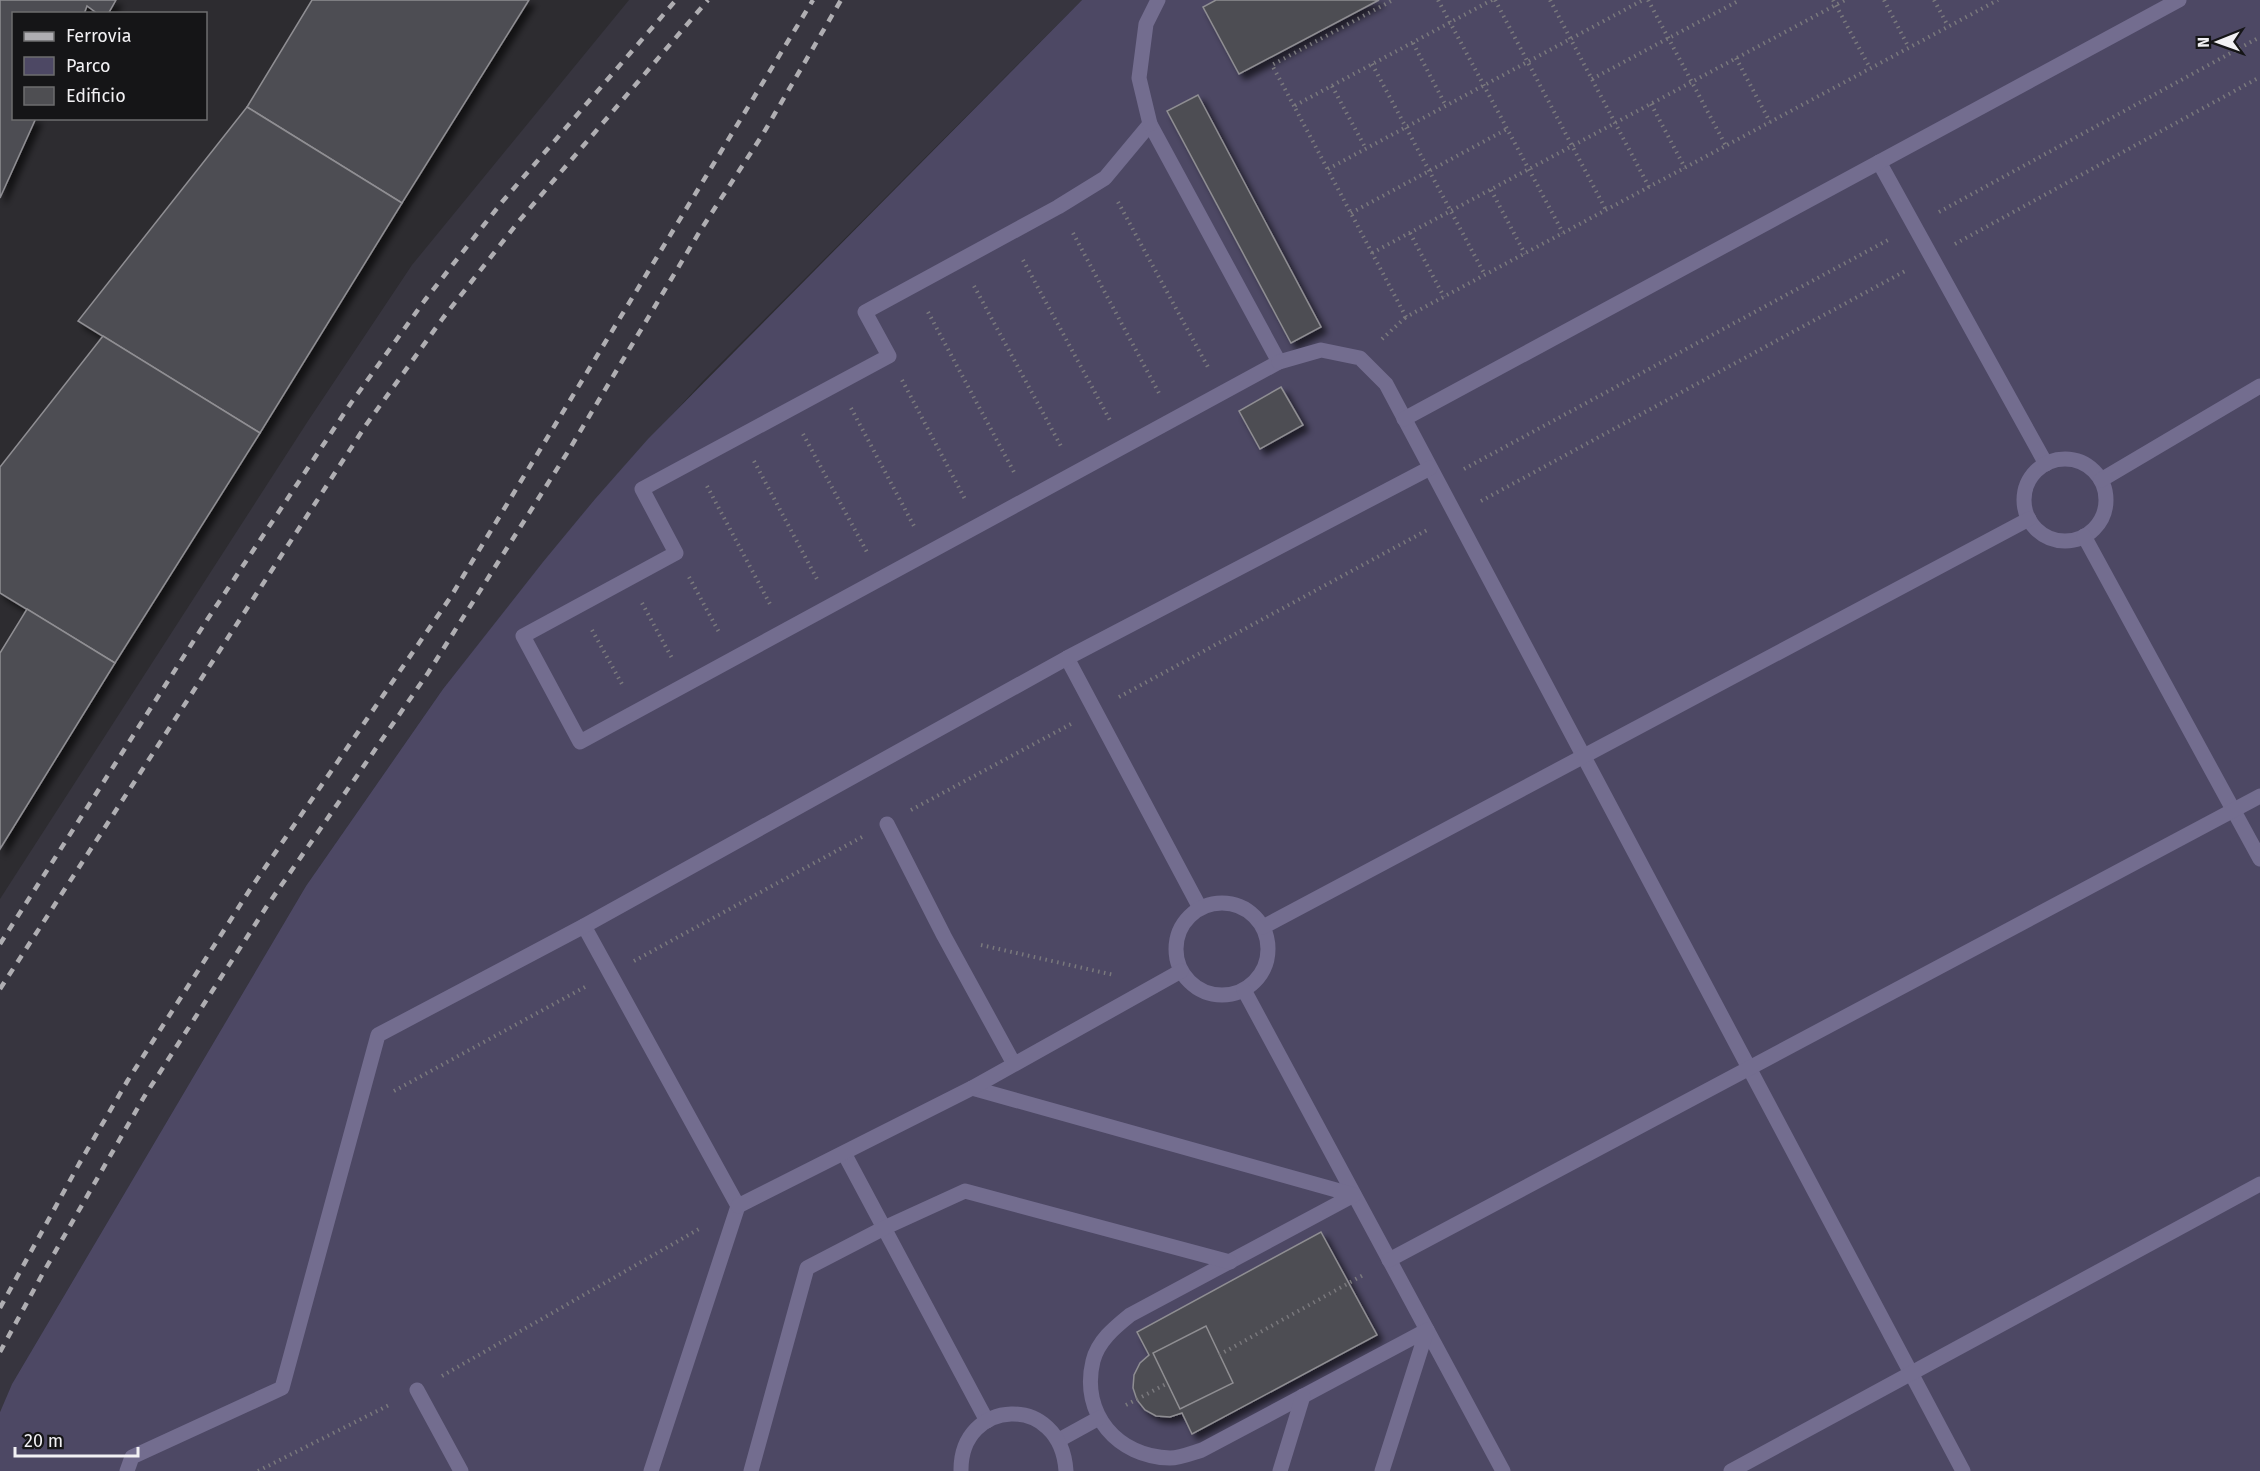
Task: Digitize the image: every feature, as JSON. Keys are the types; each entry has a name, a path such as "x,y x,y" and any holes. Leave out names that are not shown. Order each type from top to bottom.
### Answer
{"lane":[{"path":"1158,0 1146,24 1139,78 1150,124 1280,363"},
{"path":"1404,419 2179,0"},
{"path":"1150,124 1105,178 1059,207 865,312 889,356 642,489 676,553 523,636 580,742 1280,363 1321,350 1360,358 1386,384 1964,1471"},
{"path":"1879,162 2046,464"},
{"path":"2101,480 2260,386"},
{"path":"2064,459 2083,463 2101,480 2106,506 2102,518 2084,536 2059,541 2047,537 2036,529 2029,519 2024,494 2035,471 2046,464 2064,459"},
{"path":"127,1471 132,1457 282,1388 378,1035 584,926 1067,658 1430,468"},
{"path":"1263,927 2029,519"},
{"path":"2084,536 2260,860"},
{"path":"1067,658 1200,908"},
{"path":"1389,1260 2260,796"},
{"path":"887,824 944,936 1014,1064"},
{"path":"1213,903 1228,903 1242,907 1263,927 1268,941 1268,955 1255,981 1244,990 1215,995 1201,991 1189,982 1181,971 1176,957 1176,942 1180,928 1188,916 1200,908 1213,903"},
{"path":"584,926 738,1206"},
{"path":"651,1471 738,1206 972,1088 1181,971"},
{"path":"1244,990 1503,1471"},
{"path":"972,1088 1354,1196"},
{"path":"844,1153 987,1421"},
{"path":"1731,1471 2260,1184"},
{"path":"751,1471 807,1268 884,1228 965,1191 1230,1262"},
{"path":"1354,1196 1130,1315 1107,1334 1093,1360 1090,1390 1099,1418 1118,1442 1143,1455 1173,1458 1202,1450 1427,1330"},
{"path":"1383,1471 1427,1330"},
{"path":"417,1390 461,1471"},
{"path":"1280,1471 1303,1396"},
{"path":"961,1471 965,1445 974,1431 987,1421 1003,1415 1019,1414 1035,1418 1049,1427 1059,1440 1065,1456 1066,1471"},
{"path":"1059,1440 1099,1418"}],"path":[{"path":"1393,0 1272,65 1406,317 1998,0"},
{"path":"1438,0 1563,233"},
{"path":"1294,106 1493,0 1606,210"},
{"path":"1550,0 1649,187"},
{"path":"1328,169 1642,0"},
{"path":"1648,0 1726,146"},
{"path":"1592,80 1740,0"},
{"path":"1372,253 1692,82 1835,2 1845,0"},
{"path":"1884,0 1909,48"},
{"path":"1934,0 1948,26"},
{"path":"1985,0 1988,5"},
{"path":"1835,2 1870,68"},
{"path":"1438,483 2260,37"},
{"path":"1413,43 1446,106"},
{"path":"1736,58 1770,122"},
{"path":"1372,64 1485,275"},
{"path":"358,1110 2260,77"},
{"path":"1332,86 1366,148"},
{"path":"1651,104 1685,168"},
{"path":"1351,213 1507,129"},
{"path":"1105,178 1222,393"},
{"path":"1491,190 1525,254"},
{"path":"1059,207 1173,420"},
{"path":"1410,233 1444,297"},
{"path":"1009,234 1124,447"},
{"path":"961,260 1076,473"},
{"path":"914,286 1028,499"},
{"path":"889,356 980,525"},
{"path":"838,383 929,553"},
{"path":"789,409 881,579"},
{"path":"741,436 831,605"},
{"path":"694,462 784,630"},
{"path":"676,553 733,658"},
{"path":"629,579 686,684"},
{"path":"579,606 636,711"},
{"path":"944,936 1156,985"},
{"path":"258,1471 417,1390 738,1206"},
{"path":"1219,1355 1349,1283"},
{"path":"1137,1400 1168,1383"}],"shaded area":[{"path":"629,0 1082,0 703,381 595,499 443,689 306,886 12,1384 0,1412 0,899 308,421 412,265"}],"green space":[{"path":"1082,0 2260,0 2260,1471 0,1471 0,1412 12,1384 306,886 443,689 543,562 648,439"}],"building":[{"path":"0,0 116,0 109,12 95,12 87,6 85,12 12,12 12,120 35,120 0,198"},
{"path":"312,0 529,0 402,203 247,107"},
{"path":"1216,0 1379,0 1239,74 1203,7"},
{"path":"1198,95 1321,327 1291,343 1167,111"},
{"path":"247,107 402,203 260,433 78,321"},
{"path":"103,336 260,433 115,663 0,593 0,467"},
{"path":"1281,387 1303,425 1260,449 1239,411"},
{"path":"27,609 115,663 0,849 0,653"},
{"path":"1321,1232 1377,1335 1192,1434 1182,1413 1170,1417 1156,1416 1145,1410 1137,1400 1133,1388 1134,1375 1140,1363 1149,1355 1137,1332"},
{"path":"1206,1326 1233,1383 1180,1409 1153,1353"}],"railway":[{"path":"0,944 207,620 351,403 425,300 502,202 676,0"},
{"path":"0,989 366,425 443,318 519,221 708,0"},
{"path":"0,1308 128,1080 251,888 450,598 813,0"},
{"path":"0,1352 144,1097 267,906 428,673 569,450 700,231 763,134 841,0"}]}
